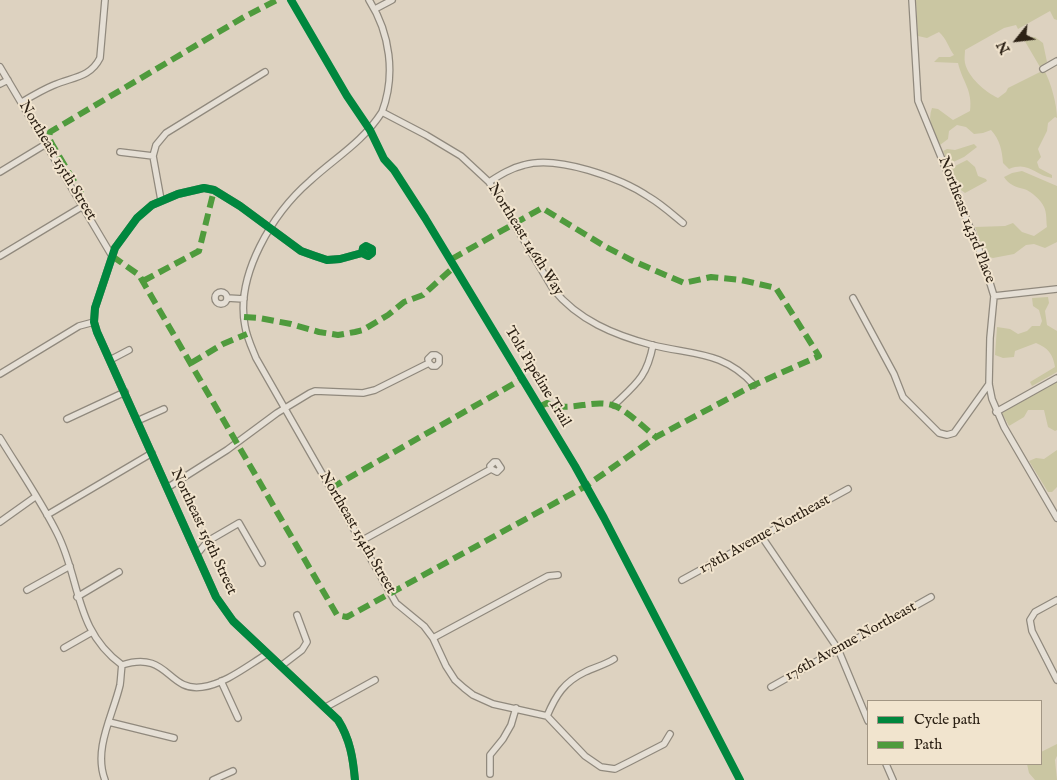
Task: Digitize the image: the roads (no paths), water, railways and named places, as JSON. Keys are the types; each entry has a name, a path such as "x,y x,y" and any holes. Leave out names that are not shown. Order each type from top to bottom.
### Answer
{"street":[{"path":"22,102 55,84 86,74 96,66 100,58 105,0"},
{"path":"369,0 383,28 388,50 388,88 382,112"},
{"path":"375,9 392,0"},
{"name":"Northeast 143rd Place","path":"912,0 916,91 919,106 982,257 994,296 990,338 989,384 996,412 1057,518"},
{"path":"1043,69 1057,61"},
{"name":"Northeast 155th Street","path":"0,67 112,256"},
{"path":"161,200 153,156 156,145 166,133 265,72"},
{"path":"0,84 8,80"},
{"name":"Northeast 146th Way","path":"382,112 461,156 489,182 553,289 572,310 614,333 653,345 722,360 746,376 754,385"},
{"name":"Northeast 154th Street","path":"382,112 361,139 323,169 294,196 269,228 256,256 244,299 244,326 256,358 396,603 424,626 433,638 455,680 473,694 493,704 547,716"},
{"path":"0,172 46,144"},
{"path":"120,152 153,156"},
{"path":"489,182 524,164 565,165 618,180 650,197 683,223"},
{"path":"0,374 79,326 94,320 115,248 137,218 152,205 178,194 204,188 214,190 240,206 302,251 327,260 340,259 362,253"},
{"path":"0,256 83,206"},
{"path":"994,296 1057,289"},
{"path":"227,298 244,299"},
{"path":"853,298 894,374 903,397 939,433 945,435 954,433 989,384"},
{"name":"Northeast 156th Street","path":"94,320 206,577 233,621 326,708 344,729 350,744 355,780"},
{"path":"614,406 636,385 643,375 650,361 653,345"},
{"path":"110,360 129,350"},
{"path":"167,488 227,450 285,408 315,391 363,392 375,390 429,363"},
{"path":"996,412 1057,378"},
{"path":"67,419 125,392"},
{"path":"137,420 164,408"},
{"path":"0,438 63,546 77,597 92,632 110,656 122,665"},
{"path":"46,515 152,452"},
{"path":"361,541 491,469"},
{"name":"178th Avenue Northeast","path":"682,580 848,489"},
{"path":"0,522 36,498"},
{"path":"197,554 208,541 239,523 262,563"},
{"path":"762,537 838,649 867,719"},
{"path":"27,590 70,566"},
{"path":"77,597 119,572"},
{"path":"433,638 548,576 558,575"},
{"name":"176th Avenue Northeast","path":"771,686 931,598"},
{"path":"1057,600 1035,612 1030,620 1032,632 1057,680"},
{"path":"280,666 302,650 307,642 297,615"},
{"path":"64,648 92,632"},
{"path":"122,665 133,661 155,663 178,682 194,687 203,687 221,681 267,654"},
{"path":"614,659 606,665 586,671 566,684 554,700 547,716 585,756 601,767 614,768 630,762 664,744 670,734"},
{"path":"105,780 101,761 120,683 122,665"},
{"path":"326,708 375,680"},
{"path":"221,681 238,718"},
{"path":"490,774 490,754 511,726 516,708"},
{"path":"109,722 174,738"},
{"path":"886,765 892,780"},
{"path":"213,780 233,771"}]}
